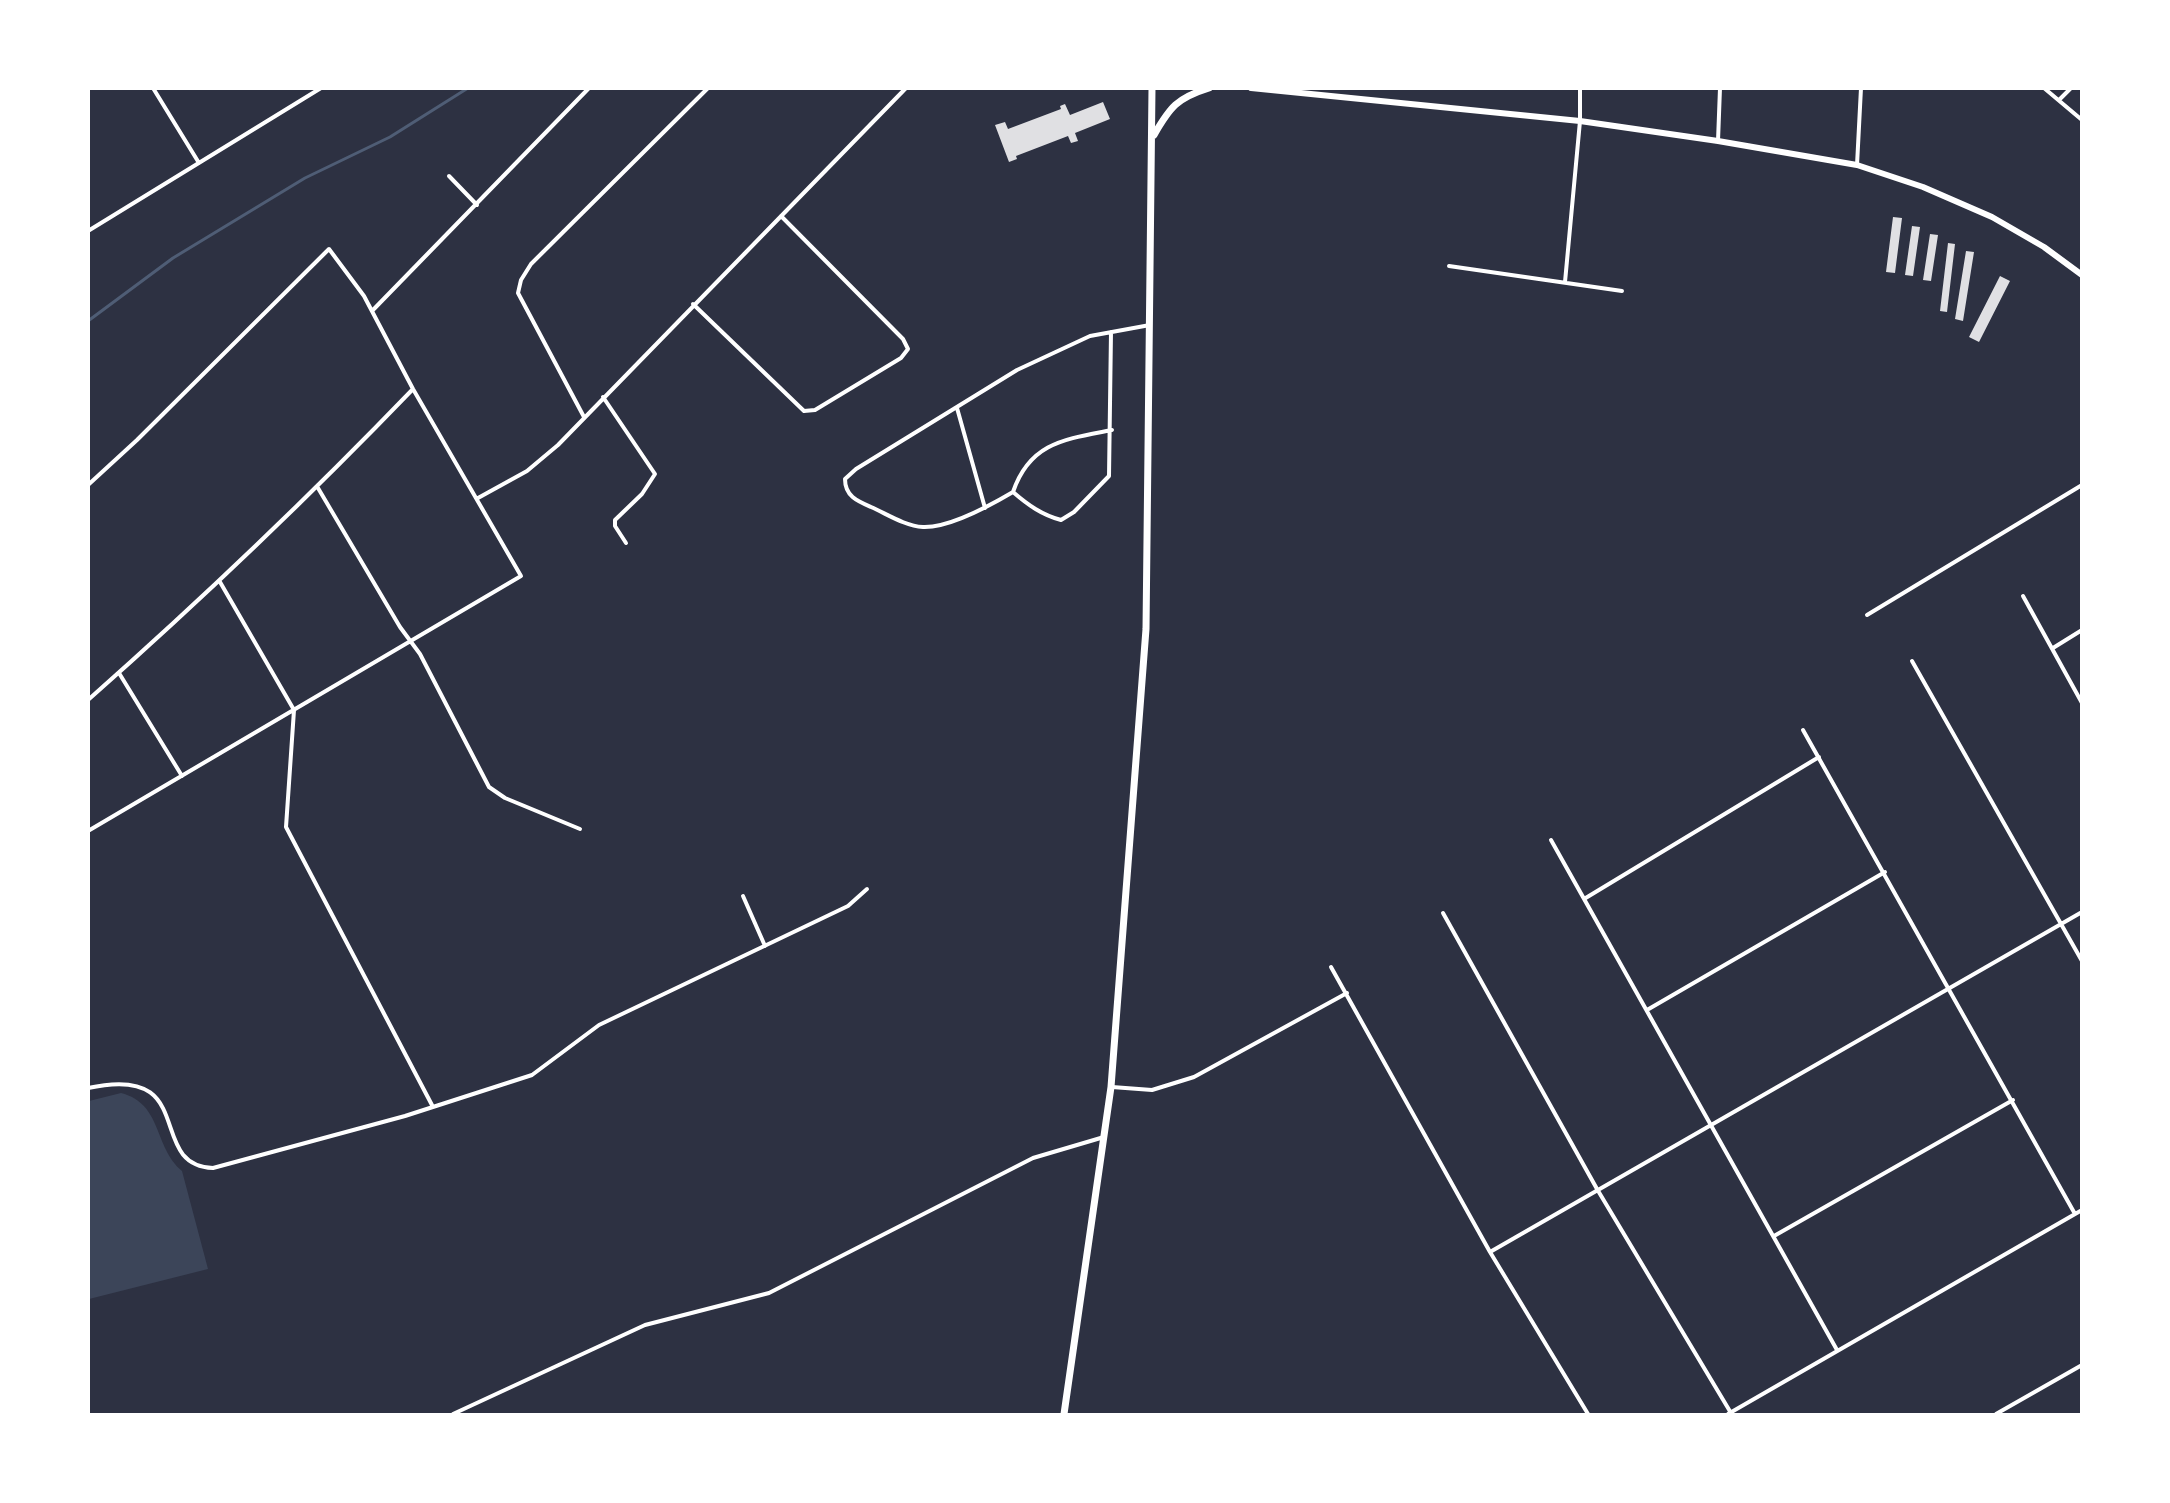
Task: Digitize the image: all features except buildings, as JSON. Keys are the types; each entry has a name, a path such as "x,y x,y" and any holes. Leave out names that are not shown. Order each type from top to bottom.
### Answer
{"main road":[{"path":"1064,1414 1111,1087 1146,629 1152,88"},
{"path":"1153,138 1165,116 1181,98 1209,88"},
{"path":"1251,88 1580,121 1718,141 1857,165 1923,187 1992,217 2044,247 2082,275"}],"street":[{"path":"153,88 199,163"},
{"path":"306,88 310,95"},
{"path":"88,231 321,88"},
{"path":"372,311 477,206 589,88"},
{"path":"584,417 518,293 521,280 531,264 708,88"},
{"path":"478,498 527,471 584,417 906,88"},
{"path":"1565,282 1580,121 1580,88"},
{"path":"1718,141 1720,88"},
{"path":"1857,165 1861,88"},
{"path":"2044,88 2082,120"},
{"path":"2059,100 2070,88"},
{"path":"449,176 477,206"},
{"path":"693,304 804,411 815,410 901,358 908,349 903,339 781,216"},
{"path":"88,484 137,440 329,249 358,287 413,389 521,576 88,831"},
{"path":"1449,266 1622,291"},
{"path":"1112,430 1059,441 1030,458 1018,477 1013,492 985,508 925,527 911,525 855,501 845,489 845,479 856,469 1017,370 1090,336 1150,325"},
{"path":"1013,492 1028,505 1061,520 1074,512 1109,476 1112,430 1111,332"},
{"path":"88,700 220,582 318,488 413,389"},
{"path":"603,398 655,474 642,494 615,520 615,526 626,543"},
{"path":"957,408 985,508"},
{"path":"1867,615 2082,484"},
{"path":"318,488 420,654 489,787 504,798 580,829"},
{"path":"220,582 294,710 286,827 433,1107"},
{"path":"2024,596 2082,703"},
{"path":"2053,648 2082,630"},
{"path":"1912,661 2082,961"},
{"path":"119,673 182,776"},
{"path":"1803,730 1885,872 2075,1214"},
{"path":"1584,899 1819,757"},
{"path":"1551,840 1837,1350"},
{"path":"1647,1010 1885,872"},
{"path":"88,1088 125,1083 139,1085 153,1094 160,1103 185,1157 198,1168 213,1168 433,1107 532,1075 599,1025 848,906 867,889"},
{"path":"743,896 765,946"},
{"path":"1490,1252 2082,912"},
{"path":"1443,913 1598,1189 1730,1414 2082,1210"},
{"path":"1331,968 1490,1252 1588,1414"},
{"path":"1111,1087 1152,1089 1194,1077 1347,993"},
{"path":"1774,1236 2013,1101"},
{"path":"453,1414 645,1324 769,1293 1033,1158 1104,1137"},
{"path":"1996,1414 2082,1365"}],"shaded area":[{"path":"121,1093 134,1098 144,1106 166,1150 182,1171 208,1269 89,1299 89,1101"}],"waterway":[{"path":"88,321 173,258 305,178 390,137 468,88"}]}
